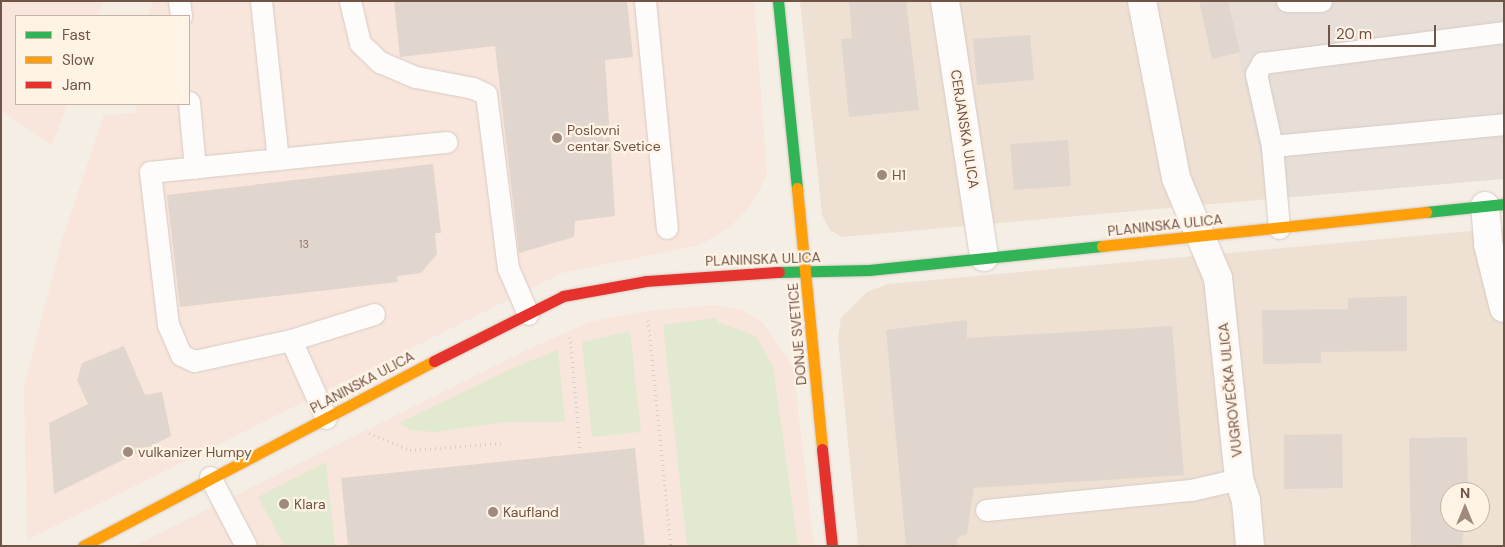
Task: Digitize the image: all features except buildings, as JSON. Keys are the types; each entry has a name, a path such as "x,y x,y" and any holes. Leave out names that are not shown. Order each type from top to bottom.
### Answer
{"street":[{"name":"DONJE SVETICE","path":"778,1 832,546"},
{"name":"CERJANSKA ULICA","path":"945,1 984,257"},
{"name":"VUGROVEČKA ULICA","path":"1142,1 1176,178 1198,237 1218,278 1239,479 1246,501 1250,546"},
{"name":"PLANINSKA ULICA","path":"82,546 210,477 563,296 646,281 869,270 1494,205"},
{"path":"1494,205 1488,244 1504,308"}],"lane":[{"path":"179,1 181,15"},
{"path":"261,1 278,159"},
{"path":"350,1 360,43 380,62 416,77 473,88 486,94 508,268 528,314"},
{"path":"645,1 667,228"},
{"path":"1287,1 1320,1"},
{"path":"1279,228 1272,146 1256,74 1262,63 1504,32"},
{"path":"189,105 195,168"},
{"path":"1272,146 1504,124"},
{"path":"374,314 291,340 194,361 181,355 168,325 150,172 446,142"},
{"path":"291,340 326,418"},
{"path":"210,477 246,546"},
{"path":"986,510 1190,490 1239,479"}],"path":[{"path":"648,320 670,546"},
{"path":"570,337 580,448"},
{"path":"367,432 410,450 502,443"}],"shaded area":[{"path":"1,1 104,1 98,15 15,15 15,105 67,105 52,146 1,110"},
{"path":"153,1 754,1 767,175 751,205 731,226 700,245 562,273 27,540 24,386 62,240 104,115 136,113 137,105 190,105 190,15 148,15"},
{"path":"800,1 1227,1 1269,199 842,237 830,230 822,215"},
{"path":"1227,1 1504,1 1504,179 1269,199"},
{"path":"1504,228 1504,546 858,546 838,338 841,318 867,292 888,284"},
{"path":"713,305 741,310 762,322 793,367 814,546 134,546 531,348 590,322 640,312"}],"green space":[{"path":"716,318 718,322 756,336 773,366 798,546 687,546 663,325"},
{"path":"630,331 641,432 592,437 582,342"},
{"path":"558,350 565,422 504,422 434,432 411,430 399,423 517,366"},
{"path":"326,462 335,546 284,546 258,497"}],"traffic: fast":[{"path":"778,1 797,188"},
{"path":"1426,212 1504,204"},
{"path":"779,272 869,270 1102,246"}],"traffic: slow":[{"path":"797,188 822,449"},
{"path":"1102,246 1426,212"},
{"path":"83,546 434,361"}],"traffic: jam":[{"path":"434,361 563,296 646,281 779,272"},
{"path":"822,449 832,546"}],"place":[{"name":"Poslovni centar Svetice","path":"557,138"},
{"name":"H1","path":"882,175"},
{"name":"vulkanizer Humpy","path":"128,452"},
{"name":"Klara","path":"284,504"},
{"name":"Kaufland","path":"493,512"}]}
